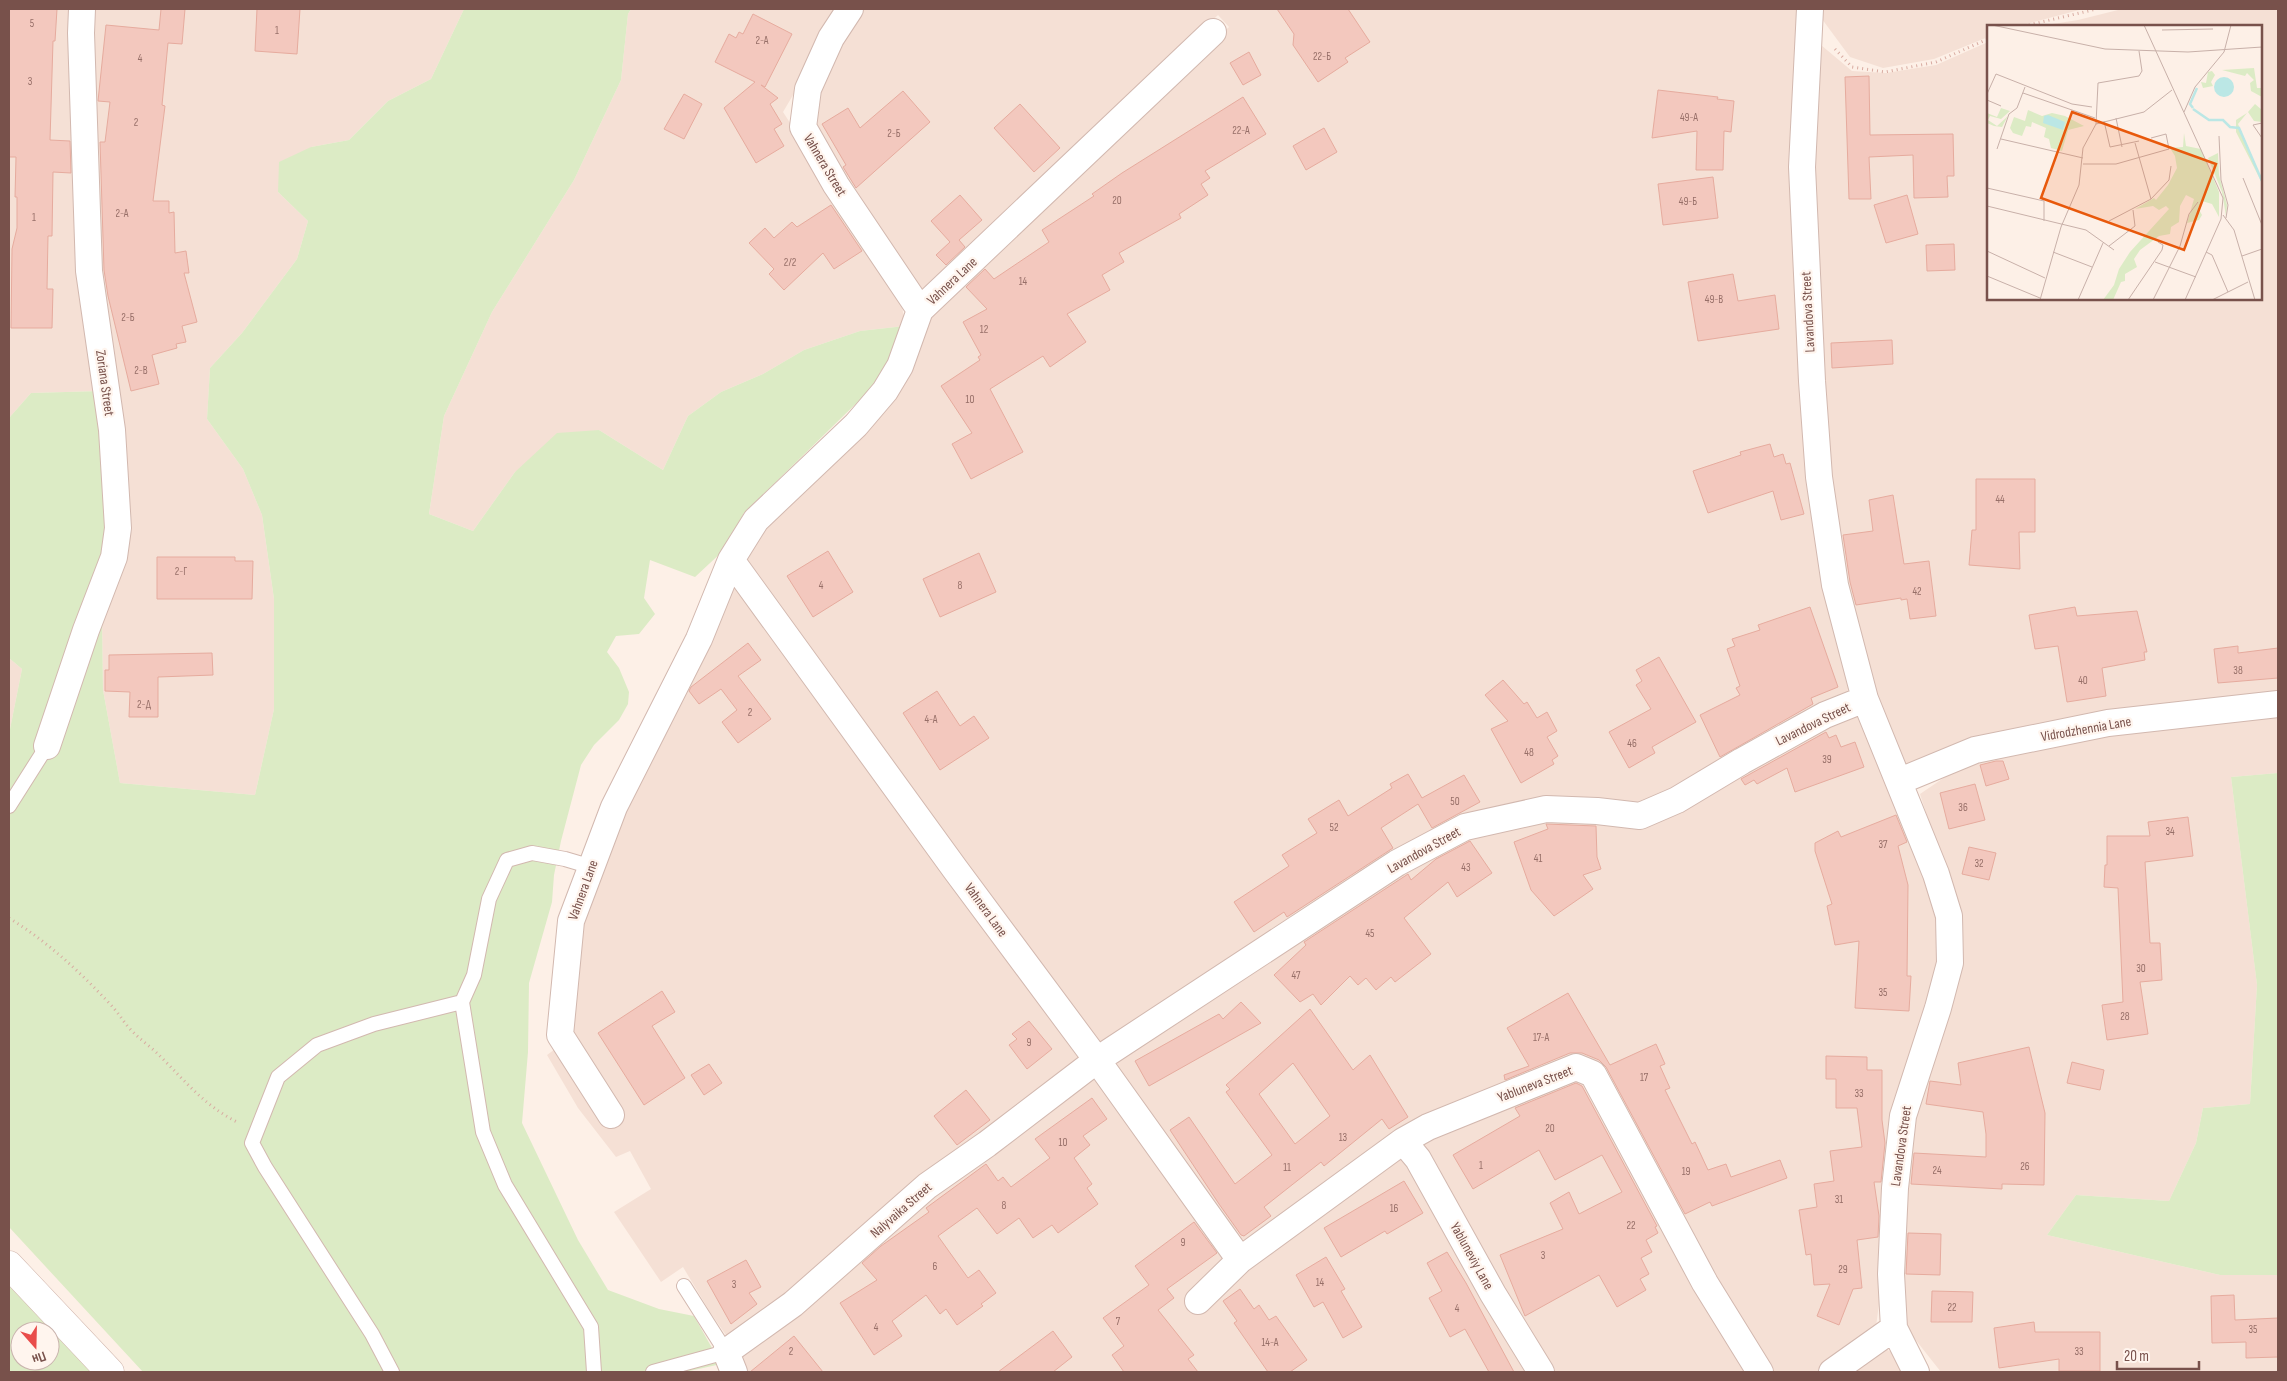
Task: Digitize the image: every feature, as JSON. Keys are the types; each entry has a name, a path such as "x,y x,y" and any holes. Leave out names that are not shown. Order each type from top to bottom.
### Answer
{"street":[{"name":"Zoriana Street","path":"47,746 86,630 114,557 118,528 112,430 89,271 81,33 82,9"},
{"name":"Vahnera Street","path":"850,9 830,38 808,89 803,127 836,185 920,310"},
{"name":"Lavandova Street","path":"1809,15 1802,167 1812,381 1818,458 1834,585 1865,700 1900,781 1936,874 1949,916 1950,963 1938,1008 1903,1116 1895,1188 1891,1274 1894,1328"},
{"name":"Vahnera Lane","path":"611,1115 560,1035 570,921 614,807 699,639 731,560 756,520 856,425 885,391 900,366 920,310 1214,32"},
{"name":"Vahnera Lane","path":"731,560 967,885 1097,1060 1240,1260"},
{"name":"Lavandova Street","path":"1097,1060 1397,863 1465,827 1546,809 1597,811 1640,816 1677,800 1825,715 1865,700"},
{"name":"Vidrodzhennia Lane","path":"1900,781 1975,750 1994,746 2108,723 2278,704"},
{"name":"Nalyvaika Street","path":"730,1362 927,1186 988,1144 1097,1060"},
{"name":"Yabluneva Street","path":"1198,1301 1240,1260 1403,1141 1428,1127 1576,1067 1593,1074 1705,1283 1760,1372"},
{"name":"Yabluneviy Lane","path":"1403,1141 1418,1159 1493,1294 1541,1372"},
{"path":"9,1265 110,1372"},
{"path":"1832,1372 1894,1328 1916,1372"}],"lane":[{"path":"9,806 47,746"},
{"path":"592,867 565,859 532,854 507,860 489,899 474,975 462,1002 483,1132 505,1185 591,1327 594,1372"},
{"path":"392,1372 372,1334 265,1167 252,1143 257,1126 278,1077 317,1045 374,1024 462,1002"},
{"path":"653,1372 730,1362 684,1286"}],"path":[{"path":"2028,25 2097,9"},
{"path":"1809,15 1852,67 1885,72 1936,62 1987,39"},
{"path":"9,918 55,950 77,969 133,1032 159,1055 206,1103 220,1114 237,1122 252,1143"}],"shaded area":[{"path":"9,9 76,9 101,391 31,393 9,418"},
{"path":"94,9 464,9 431,79 388,101 349,140 311,147 278,192 308,221 297,259 242,333 210,368 207,419 243,469 262,515 274,599 274,709 255,795 120,783 103,690 102,614 132,530 123,429 92,273"},
{"path":"631,9 844,9 783,112 900,292 905,326 860,331 804,350 763,374 721,392 688,416 663,470 599,430 515,472 473,531 429,514 444,416 492,312 574,180 621,80 628,14"},
{"path":"856,9 1800,9 1796,167 1850,678 1846,699 1640,808 1463,820 1100,1050 752,576 743,551 860,428 924,317 1229,27 1218,15 931,291 913,287 811,131 814,89"},
{"path":"1819,9 2083,9 2023,25 1987,25 1987,37 1934,59 1883,68 1850,57 1819,15"},
{"path":"2122,9 2278,9 2278,699 1905,768 1872,699 1826,477 1807,167 1815,40 1852,71 1886,73 1936,65 1987,42 1987,300 2262,300 2262,25 2046,25 2078,20"},
{"path":"738,581 1007,945 1081,1061 730,1341 683,1267 661,1282 614,1212 651,1189 630,1151 616,1157 578,1108 547,1055 570,1038 583,919 613,832"},
{"path":"9,658 22,669 9,734"},
{"path":"2278,712 2278,773 2231,777 2257,985 2250,1104 2203,1108 2196,1143 2169,1201 2076,1195 2047,1235 2220,1275 2278,1275 2278,1372 1941,1372 1903,1324 1907,1129 1959,915 1920,794 1976,756 2110,727"},
{"path":"1863,716 1930,876 1944,961 1883,1274 1875,1334 1825,1372 1765,1372 1599,1067 1401,1131 1259,1237 1244,1240 1229,1234 1118,1077 1117,1058 1466,831 1546,813 1642,821 1828,721"},
{"path":"1084,1074 1105,1081 1252,1260 1394,1154 1415,1166 1532,1372 742,1372 736,1351"},
{"path":"1587,1076 1753,1372 1548,1372 1425,1162 1425,1137"},
{"path":"1879,1346 1900,1356 1908,1372 1839,1372"}],"green space":[{"path":"464,9 631,9 628,14 621,80 574,180 492,312 444,416 429,514 473,531 515,472 557,433 599,430 663,470 688,416 721,392 763,374 804,350 860,331 905,326 877,383 744,513 724,550 695,577 650,560 644,598 655,614 639,634 616,636 607,652 619,668 629,692 628,704 619,720 594,745 581,765 561,841 554,875 552,902 529,983 528,1052 522,1123 578,1240 608,1290 659,1309 694,1316 721,1364 685,1372 143,1372 9,1227 9,734 22,669 9,658 9,418 31,393 101,391 111,527 102,614 103,690 120,783 255,795 274,709 274,599 262,515 243,469 207,419 210,368 242,333 297,259 308,221 278,192 279,162 311,147 349,140 388,101 431,79"},
{"path":"2278,773 2278,1275 2220,1275 2047,1235 2076,1195 2169,1201 2196,1143 2203,1108 2250,1104 2257,985 2231,777"},
{"path":"9,1283 44,1321 10,1321 10,1371 60,1371 60,1338 92,1372 9,1372"}],"building":[{"path":"9,9 57,9 55,41 53,41 50,140 70,141 71,173 53,172 52,236 48,236 47,289 53,289 52,328 11,328 12,249 17,228 17,197 15,197 16,157 9,157"},
{"path":"161,9 185,9 182,44 168,43 162,105 165,106 153,201 169,201 169,213 174,212 175,253 186,251 189,273 184,273 197,322 182,326 186,342 176,344 177,348 152,355 159,384 131,391 108,296 104,270 100,142 105,142 110,102 98,101 106,25 159,30"},
{"path":"257,9 300,9 297,54 255,51"},
{"path":"1277,9 1348,9 1370,42 1345,58 1348,62 1318,82 1293,45 1294,34"},
{"path":"753,14 792,34 765,87 761,85 778,98 770,104 782,124 774,129 784,146 756,163 724,108 755,82 715,62 729,34 736,38 739,32 743,34"},
{"path":"1249,52 1261,75 1243,85 1230,63"},
{"path":"1869,76 1870,135 1953,134 1954,176 1947,176 1948,197 1914,198 1913,155 1869,157 1871,199 1849,199 1845,77"},
{"path":"1658,90 1718,97 1717,99 1734,101 1731,132 1724,131 1723,170 1696,170 1697,131 1652,138"},
{"path":"903,91 930,122 856,188 843,167 846,165 822,124 848,108 860,128"},
{"path":"684,94 702,104 684,139 664,129"},
{"path":"1243,97 1266,134 1205,171 1210,178 1201,184 1208,195 1179,214 1181,218 1119,253 1124,262 1102,275 1110,290 1067,314 1086,342 1050,367 1043,356 990,389 1023,452 971,479 952,444 972,433 941,386 980,360 978,357 981,355 963,322 987,309 966,287 985,269 994,279 1049,242 1042,230 1094,196 1092,194 1122,173"},
{"path":"1020,104 1060,148 1034,172 994,128"},
{"path":"1324,128 1337,152 1306,170 1293,146"},
{"path":"1713,177 1718,218 1663,225 1658,184"},
{"path":"960,195 982,220 959,240 965,247 946,265 936,255 950,242 931,221"},
{"path":"1907,195 1918,234 1886,243 1874,205"},
{"path":"831,205 862,251 834,269 823,253 784,290 769,274 774,269 749,243 765,228 774,238 792,222 797,227"},
{"path":"1954,244 1955,270 1927,271 1926,245"},
{"path":"1733,274 1738,301 1775,295 1779,329 1698,341 1688,282"},
{"path":"1892,340 1893,364 1832,368 1831,343"},
{"path":"1770,444 1774,457 1783,454 1786,464 1790,463 1804,514 1781,520 1773,491 1708,513 1693,471 1741,455 1740,452"},
{"path":"1976,479 2035,479 2035,532 2019,532 2020,569 1969,565 1972,530 1976,530"},
{"path":"1893,495 1904,564 1929,561 1936,616 1910,619 1907,599 1901,600 1901,598 1856,605 1850,582 1843,535 1873,531 1869,500"},
{"path":"828,551 853,592 813,617 787,576"},
{"path":"979,553 996,592 940,617 923,579"},
{"path":"157,557 235,557 235,561 253,561 252,599 157,599"},
{"path":"1810,607 1838,687 1811,698 1813,704 1720,757 1700,715 1740,695 1736,688 1740,686 1727,649 1735,646 1732,639 1760,630 1758,625"},
{"path":"2075,607 2077,616 2137,611 2147,652 2144,652 2145,660 2102,668 2106,696 2067,702 2058,646 2035,649 2029,615"},
{"path":"748,643 761,660 738,676 771,719 738,743 722,722 737,710 721,689 699,704 689,691 691,687"},
{"path":"2238,646 2238,653 2278,648 2278,678 2218,683 2214,649"},
{"path":"212,653 213,675 158,677 158,717 129,717 130,692 105,691 105,670 109,670 109,655"},
{"path":"1659,657 1696,722 1652,747 1655,753 1629,768 1609,732 1651,709 1636,685 1642,681 1636,670"},
{"path":"1503,680 1524,704 1527,702 1537,718 1547,712 1557,731 1547,737 1558,756 1552,760 1554,764 1521,783 1491,729 1508,721 1485,695"},
{"path":"937,691 960,726 974,716 989,738 940,770 903,713"},
{"path":"1826,732 1829,738 1836,735 1841,747 1855,742 1864,767 1795,792 1787,768 1757,784 1754,780 1745,785 1741,779"},
{"path":"2003,761 2009,779 1986,786 1980,765"},
{"path":"1408,774 1422,798 1464,775 1480,802 1432,828 1418,804 1381,828 1393,848 1287,917 1284,912 1254,932 1234,902 1289,866 1282,855 1317,833 1308,819 1339,800 1348,816 1392,788 1390,784"},
{"path":"1975,784 1985,820 1949,829 1940,793"},
{"path":"1896,815 1907,842 1898,846 1908,885 1907,976 1911,976 1909,1011 1855,1008 1859,941 1835,945 1827,906 1832,904 1815,851 1815,843 1838,831 1841,837"},
{"path":"2188,817 2193,856 2145,862 2150,943 2160,943 2162,980 2140,982 2148,1034 2107,1040 2102,1005 2123,1002 2118,888 2104,887 2105,865 2107,865 2107,836 2150,836 2148,822"},
{"path":"1546,824 1596,826 1597,857 1601,869 1583,875 1593,889 1554,916 1531,890 1514,842 1548,829"},
{"path":"1470,841 1492,873 1457,897 1448,882 1404,918 1431,954 1395,982 1391,977 1376,990 1366,978 1358,985 1350,976 1321,1005 1313,994 1300,1002 1274,975 1306,945 1304,942 1408,874 1411,880 1436,859"},
{"path":"1969,847 1996,853 1989,880 1962,874"},
{"path":"662,991 675,1012 652,1026 685,1078 644,1105 598,1033"},
{"path":"1568,993 1610,1065 1656,1044 1665,1064 1660,1066 1670,1088 1665,1090 1692,1144 1695,1142 1708,1170 1726,1164 1731,1177 1780,1160 1787,1178 1712,1206 1710,1202 1685,1214 1606,1067 1599,1060 1582,1053 1570,1053 1505,1080 1504,1075 1529,1066 1507,1028"},
{"path":"1241,1002 1261,1023 1149,1086 1135,1061 1219,1014 1223,1019"},
{"path":"1310,1009 1353,1070 1370,1055 1408,1117 1389,1129 1382,1119 1324,1166 1321,1162 1264,1207 1271,1216 1244,1236 1241,1235 1219,1204 1170,1130 1189,1117 1235,1184 1272,1155 1226,1092 1230,1089 1226,1085","holes":["1293,1063 1330,1116 1295,1144 1259,1094"]},
{"path":"1029,1021 1052,1049 1027,1069 1009,1045 1017,1039 1012,1034"},
{"path":"2029,1047 2045,1113 2044,1185 2002,1184 2002,1189 1911,1184 1914,1153 1986,1157 1986,1134 1983,1112 1926,1104 1930,1081 1961,1085 1958,1063"},
{"path":"1826,1056 1867,1057 1867,1070 1882,1070 1882,1120 1885,1143 1881,1182 1874,1182 1879,1216 1878,1237 1857,1240 1862,1288 1853,1289 1839,1325 1817,1316 1830,1284 1814,1285 1811,1254 1806,1255 1799,1210 1817,1207 1814,1184 1834,1181 1830,1151 1862,1147 1857,1108 1836,1108 1836,1079 1826,1079"},
{"path":"2072,1062 2104,1070 2100,1090 2067,1083"},
{"path":"709,1064 722,1083 704,1095 691,1075"},
{"path":"1576,1083 1582,1086 1657,1226 1655,1227 1658,1233 1646,1240 1652,1252 1641,1258 1649,1274 1640,1279 1646,1290 1617,1307 1599,1275 1525,1316 1500,1255 1563,1229 1550,1203 1569,1192 1579,1214 1622,1192 1602,1155 1555,1180 1539,1150 1473,1189 1453,1155 1520,1116 1515,1108"},
{"path":"966,1090 990,1120 957,1145 934,1116"},
{"path":"1092,1098 1107,1119 1083,1136 1090,1145 1074,1158 1092,1184 1087,1188 1098,1204 1058,1233 1052,1225 1033,1238 1019,1218 997,1234 977,1208 938,1236 968,1278 979,1270 996,1293 981,1304 983,1306 957,1325 946,1309 940,1314 926,1295 892,1321 902,1336 874,1355 840,1303 877,1280 862,1263 881,1246 929,1212 926,1208 986,1164 998,1181 1003,1177 1011,1187 1050,1158 1035,1139"},
{"path":"1404,1181 1423,1213 1387,1234 1385,1231 1341,1257 1324,1228"},
{"path":"1194,1222 1217,1253 1167,1289 1174,1298 1158,1310 1194,1355 1188,1359 1198,1372 1124,1372 1112,1355 1124,1346 1103,1318 1149,1285 1135,1266"},
{"path":"1908,1233 1941,1234 1940,1275 1906,1274"},
{"path":"1447,1252 1514,1372 1489,1372 1465,1329 1450,1337 1429,1298 1442,1291 1427,1263"},
{"path":"1326,1257 1345,1289 1341,1291 1362,1327 1343,1338 1323,1302 1314,1307 1296,1275"},
{"path":"746,1260 761,1287 749,1293 757,1304 731,1324 707,1281"},
{"path":"1240,1289 1254,1309 1259,1305 1269,1320 1276,1316 1307,1360 1290,1372 1268,1372 1234,1323 1237,1321 1223,1301"},
{"path":"1932,1291 1973,1292 1972,1322 1931,1322"},
{"path":"2234,1295 2235,1320 2278,1318 2278,1357 2246,1358 2246,1342 2212,1343 2211,1296"},
{"path":"2034,1322 2035,1332 2100,1332 2100,1371 2059,1371 2059,1359 1999,1368 1994,1328"},
{"path":"1053,1331 1072,1357 1053,1372 998,1372"},
{"path":"794,1336 823,1372 750,1372"}]}
